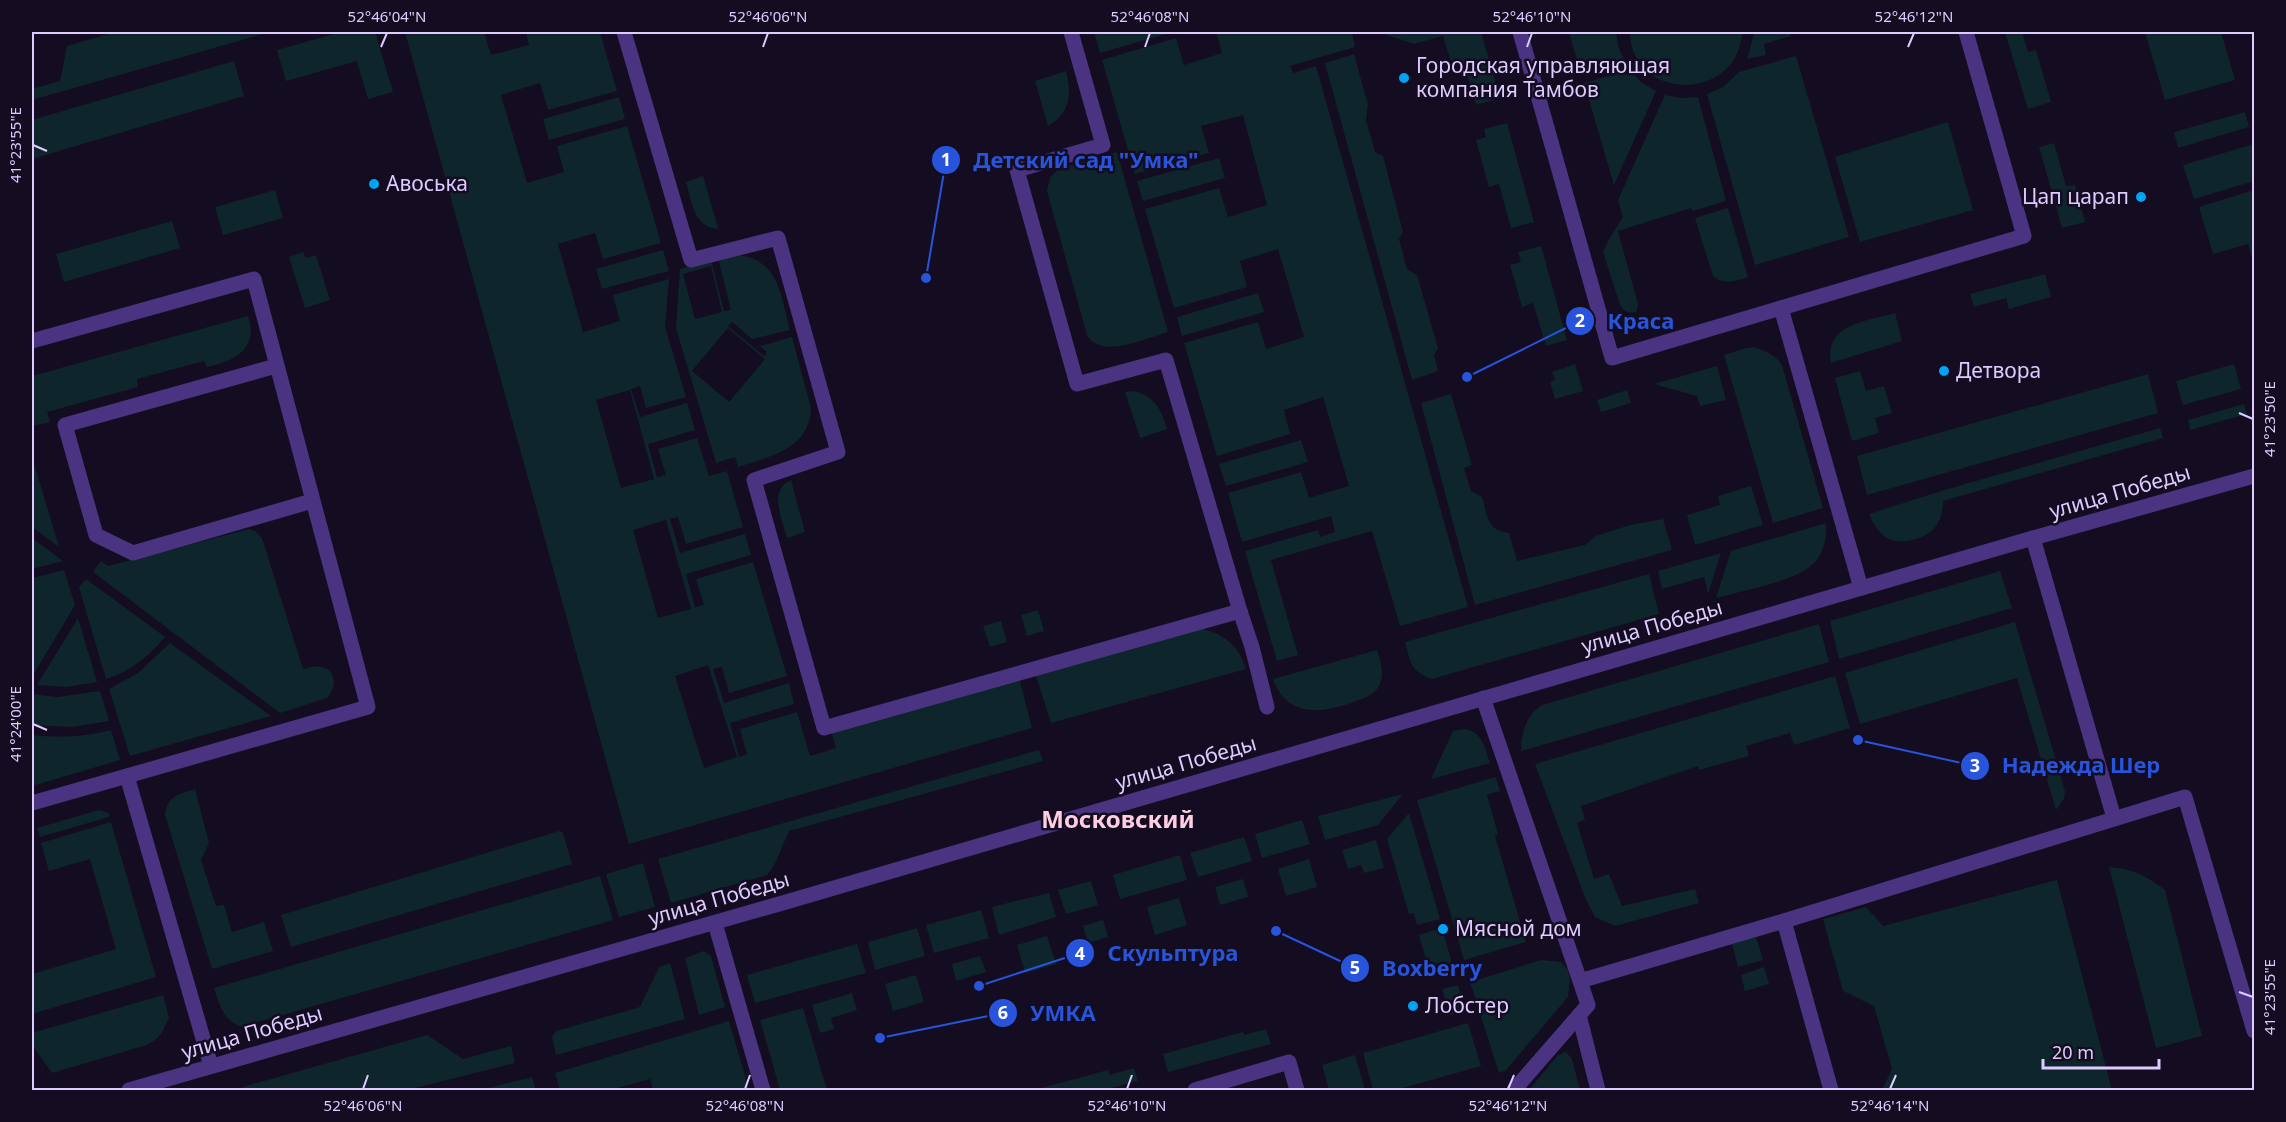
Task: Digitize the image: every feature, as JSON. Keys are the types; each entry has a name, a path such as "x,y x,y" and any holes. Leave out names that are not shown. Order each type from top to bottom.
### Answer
{"street":[{"path":"624,32 691,260 778,238 838,452 754,480 824,728 1240,611"},
{"path":"1071,32 1103,146 1017,170 1077,384 1166,360 1252,647 1267,707"},
{"path":"1520,32 1612,358 2024,236 1966,32"},
{"path":"32,342 254,279 368,706 32,803"},
{"path":"1781,308 1862,588"},
{"path":"276,366 65,425 96,535 133,554 312,501"},
{"name":"улица Победы","path":"129,1090 715,923 2033,538 2254,476"},
{"path":"2033,538 2114,818"},
{"path":"1483,698 1588,1005 1514,1090"},
{"path":"127,776 211,1066"},
{"path":"1580,981 1784,921 2185,797 2254,1031"},
{"path":"1784,921 1831,1090"},
{"path":"715,923 763,1090"},
{"path":"1579,1015 1598,1090"},
{"path":"1195,1090 1289,1062 1297,1090"}],"green space":[{"path":"115,32 216,32 218,34 270,32 32,100 32,89 60,81 67,46"},
{"path":"341,32 375,32 393,92 368,99 357,61 286,81 277,50"},
{"path":"405,32 484,32 491,55 529,45 526,32 600,32 617,91 548,110 540,83 501,95 527,183 564,172 557,146 627,126 661,243 603,259 595,233 558,244 583,332 620,321 613,295 669,279 665,327 686,397 646,408 640,386 631,389 640,417 687,403 695,430 648,444 657,477 666,475 658,449 697,438 709,476 727,471 743,527 686,544 678,517 670,519 680,553 745,534 751,555 686,574 695,607 704,605 696,579 753,562 787,676 729,693 722,667 713,669 724,703 789,683 794,704 730,723 739,757 747,754 740,729 797,712 810,756 836,748 831,731 1019,678 1032,728 629,844","holes":["630,390 654,479 621,488 596,400","666,520 691,609 658,618 633,530","708,665 737,757 704,768 675,676"]},
{"path":"1094,32 1173,32 1100,53"},
{"path":"1216,32 1352,32 1355,47 1290,66 1293,73 1316,66 1468,607 1400,626 1372,531 1271,560 1298,655 1277,661 1245,551 1318,530 1320,537 1335,532 1331,516 1242,542 1228,493 1301,472 1309,498 1349,486 1323,397 1284,410 1290,434 1217,456 1184,343 1258,322 1266,349 1304,337 1278,249 1240,261 1247,287 1174,308 1145,209 1219,188 1228,217 1267,205 1243,115 1201,126 1209,153 1135,174 1102,60 1176,38 1184,65 1222,53"},
{"path":"1378,32 1481,32 1500,98 1476,105 1464,62 1452,65 1443,36 1414,44"},
{"path":"1569,32 1616,32 1618,46 1625,62 1581,74"},
{"path":"1630,32 1742,32 1736,55 1723,72 1706,81 1685,85 1665,82 1648,72 1635,55"},
{"path":"1790,32 1791,36 1764,44 1766,55 1747,59 1754,34"},
{"path":"2005,32 2022,32 2028,52 2036,50 2051,102 2028,109"},
{"path":"2145,32 2221,32 2235,80 2165,100"},
{"path":"1354,54 1368,105 1366,120 1375,152 1383,156 1403,232 1399,239 1407,269 1417,275 1438,348 1434,355 1438,371 1412,380 1325,63"},
{"path":"1796,56 1849,237 1755,265 1707,94 1723,87 1739,72"},
{"path":"234,61 244,96 32,159 32,120"},
{"path":"1630,70 1642,83 1656,91 1614,185 1584,83"},
{"path":"1066,71 1069,88 1068,103 1061,115 1048,126 1035,81"},
{"path":"1665,95 1681,98 1698,97 1726,201 1693,211 1691,208 1618,231 1638,304 1637,311 1629,312 1620,305 1603,252 1623,217 1618,200"},
{"path":"619,97 625,119 549,140 543,119"},
{"path":"2245,112 2249,127 2178,148 2174,132"},
{"path":"1948,122 1973,210 1860,242 1835,157"},
{"path":"1507,123 1534,222 1511,228 1499,184 1489,187 1476,140 1486,137 1484,129"},
{"path":"2054,143 2066,186 2075,185 2085,222 2062,228 2039,147"},
{"path":"2254,144 2254,181 2194,199 2183,165"},
{"path":"1117,152 1168,332 1113,347 1102,346 1087,335 1047,191 1050,177 1060,168"},
{"path":"1219,158 1225,178 1143,201 1137,181"},
{"path":"703,176 718,229 703,223 692,205 686,182"},
{"path":"275,190 283,218 223,235 215,207"},
{"path":"2254,190 2254,265 2248,244 2213,254 2199,207"},
{"path":"1728,208 1748,277 1726,282 1713,276 1695,218"},
{"path":"172,221 180,248 64,282 56,254"},
{"path":"1541,246 1567,340 1546,346 1533,303 1522,307 1510,265 1521,262 1518,252"},
{"path":"663,250 669,271 602,289 596,269"},
{"path":"303,252 306,258 316,255 330,300 305,308 289,257"},
{"path":"737,255 751,258 762,264 776,281 790,330 752,339 732,322 728,326 764,356 767,352 760,346 792,337 811,408 809,422 804,433 796,442 774,455 738,467 735,457 716,463 676,328 680,269 711,260 724,311 731,310 718,258","holes":["711,266 722,312 695,319 683,274","728,328 765,359 729,402 692,371"]},
{"path":"2045,274 2051,297 2009,309 2006,298 1974,307 1970,294"},
{"path":"1258,293 1264,312 1182,336 1177,317"},
{"path":"1895,313 1902,341 1831,363 1834,340 1841,332 1861,322"},
{"path":"248,316 251,327 250,337 242,352 235,357 207,367 204,361 137,379 138,387 47,412 50,422 33,426 32,376"},
{"path":"1754,347 1770,354 1782,365 1823,508 1773,523 1724,355"},
{"path":"1575,364 1583,391 1555,399 1550,382 1555,380 1552,372"},
{"path":"2234,364 2241,389 2183,405 2176,381"},
{"path":"1717,366 1726,400 1700,406 1697,396 1654,384"},
{"path":"1860,371 1866,391 1884,386 1892,413 1875,418 1879,433 1852,441 1835,378"},
{"path":"2148,374 2158,413 1867,495 1857,456"},
{"path":"1627,390 1631,403 1601,412 1597,400"},
{"path":"1132,391 1146,396 1156,404 1167,429 1140,438 1125,392"},
{"path":"1451,394 1472,465 1464,468 1471,491 1482,497 1492,525 1496,529 1509,533 1517,561 1585,545 1596,536 1630,525 1663,519 1672,550 1475,605 1421,403"},
{"path":"2244,404 2247,414 2190,430 2188,420"},
{"path":"2160,428 2163,438 1943,501 1937,525 1923,537 1907,541 1887,538 1877,529 1869,514 1941,491"},
{"path":"1301,440 1308,462 1226,486 1219,464"},
{"path":"32,457 59,547 32,527"},
{"path":"791,480 805,532 787,538 778,498 784,485"},
{"path":"1751,486 1763,525 1695,545 1687,515 1720,505 1718,496"},
{"path":"1826,523 1822,550 1814,563 1806,569 1782,580 1716,598 1731,551"},
{"path":"249,529 262,538 303,669 322,667 331,672 334,681 327,698 280,713 93,572 101,561 108,566"},
{"path":"32,538 63,561 32,569"},
{"path":"1721,553 1708,594 1704,577 1662,589 1658,571"},
{"path":"64,570 75,605 32,677 32,578"},
{"path":"2000,571 2012,608 1839,659 1830,621"},
{"path":"1649,574 1659,614 1432,679 1419,673 1410,661 1405,642"},
{"path":"86,579 165,637 138,662 106,679 79,587"},
{"path":"1038,610 1044,631 1027,636 1021,615"},
{"path":"78,618 97,682 66,687 37,685"},
{"path":"1001,621 1007,642 990,647 983,626"},
{"path":"2015,622 2065,791 2064,799 2056,810 2017,678 1860,724 1845,673"},
{"path":"1819,624 1829,662 1521,751 1522,738 1528,719 1542,705"},
{"path":"1197,628 1221,636 1234,646 1246,669 1051,723 1035,673"},
{"path":"170,643 271,716 130,756 109,689 138,673"},
{"path":"1377,650 1382,673 1381,682 1375,692 1363,699 1331,709 1297,707 1279,692 1273,679"},
{"path":"1835,676 1850,728 1794,745 1790,733 1746,746 1749,756 1699,770 1698,766 1581,806 1585,820 1577,823 1594,879 1609,874 1622,906 1695,889 1699,903 1615,926 1595,917 1586,900 1535,764"},
{"path":"100,691 109,721 72,727 32,725 32,694 58,697"},
{"path":"111,730 120,760 32,786 32,735 72,736"},
{"path":"1470,730 1479,737 1490,763 1431,779 1453,731"},
{"path":"1039,750 1043,761 789,831 774,866 767,875 671,903 658,859"},
{"path":"1496,777 1500,791 1487,795 1498,834 1495,836 1526,942 1464,960 1417,800"},
{"path":"195,789 209,843 201,860 216,906 224,905 232,932 264,922 273,951 212,969 165,815 171,800 179,794"},
{"path":"1403,794 1378,825 1325,840 1318,816"},
{"path":"99,810 109,813 109,817 40,837 37,828"},
{"path":"1409,813 1440,919 1417,925 1414,913 1409,914 1387,839"},
{"path":"1302,820 1310,844 1262,858 1255,834"},
{"path":"111,822 156,977 32,1014 32,974 116,949 90,859 49,871 41,843"},
{"path":"559,831 563,833 572,864 291,947 281,915"},
{"path":"1244,837 1252,861 1198,877 1190,853"},
{"path":"1376,840 1384,868 1364,873 1361,865 1348,869 1342,850"},
{"path":"1180,855 1187,880 1120,899 1113,875"},
{"path":"1309,859 1317,887 1286,896 1278,869"},
{"path":"643,863 655,907 619,917 606,874"},
{"path":"2109,867 2125,869 2138,874 2165,890 2202,1036 2156,1048"},
{"path":"600,876 613,920 241,1027 226,1016 214,988"},
{"path":"1243,879 1248,897 1220,905 1215,887"},
{"path":"2057,880 2112,1090 1882,1090 1892,1069 1874,1006 1843,991 1823,919 1866,907 1883,926"},
{"path":"1091,881 1098,905 1066,914 1058,890"},
{"path":"1049,893 1056,917 999,935 992,907"},
{"path":"1179,898 1187,925 1155,935 1147,907"},
{"path":"981,910 989,938 934,953 926,925"},
{"path":"1103,920 1108,937 1088,943 1083,926"},
{"path":"917,928 925,956 875,970 868,942"},
{"path":"1442,928 1452,963 1429,970 1419,935"},
{"path":"1047,936 1056,964 1025,973 1017,945"},
{"path":"1756,937 1763,960 1738,967 1732,944"},
{"path":"857,944 866,973 755,1003 747,975"},
{"path":"704,951 711,956 725,1007 699,1015 685,958"},
{"path":"980,956 986,972 956,981 952,964"},
{"path":"1541,960 1561,962 1568,970 1570,979 1568,997 1506,1070 1499,1073 1470,982"},
{"path":"670,963 685,1019 556,1055 552,1037 556,1031 640,1007 659,967"},
{"path":"1764,967 1769,984 1745,991 1741,975"},
{"path":"916,975 924,1002 893,1011 885,984"},
{"path":"1458,985 1465,1011 1450,1015 1442,989"},
{"path":"852,993 857,1010 831,1018 834,1029 820,1033 812,1005"},
{"path":"163,995 169,1018 161,1034 147,1045 52,1073 32,1045 32,1033"},
{"path":"803,1008 827,1090 780,1090 760,1020"},
{"path":"729,1021 749,1090 653,1090 650,1079 610,1090 560,1090 555,1073"},
{"path":"1468,1023 1481,1066 1396,1090 1373,1090 1363,1053"},
{"path":"1266,1029 1271,1044 1168,1072 1163,1054 1243,1032 1244,1035"},
{"path":"427,1035 463,1059 511,1046 515,1063 407,1090 232,1090"},
{"path":"1566,1052 1572,1059 1580,1090 1529,1090 1558,1055"},
{"path":"1355,1055 1365,1090 1329,1090 1322,1065"},
{"path":"1134,1068 1138,1081 1103,1090 1034,1090 1108,1070 1110,1075"},
{"path":"532,1077 536,1090 480,1090"}],"place":[{"name":"Городская управляющая компания Тамбов","path":"1404,78"},
{"name":"Авоська","path":"374,184"},
{"name":"Цап царап","path":"2141,197"},
{"name":"Детский сад \"Умка\"","path":"926,278"},
{"name":"Детвора","path":"1944,371"},
{"name":"Краса","path":"1467,377"},
{"name":"Надежда Шер","path":"1858,740"},
{"name":"Мясной дом","path":"1443,929"},
{"name":"Boxberry","path":"1276,931"},
{"name":"Скульптура","path":"979,986"},
{"name":"Лобстер","path":"1413,1006"},
{"name":"УМКА","path":"880,1038"}],"district":[{"name":"Московский","path":"1118,820"}]}
